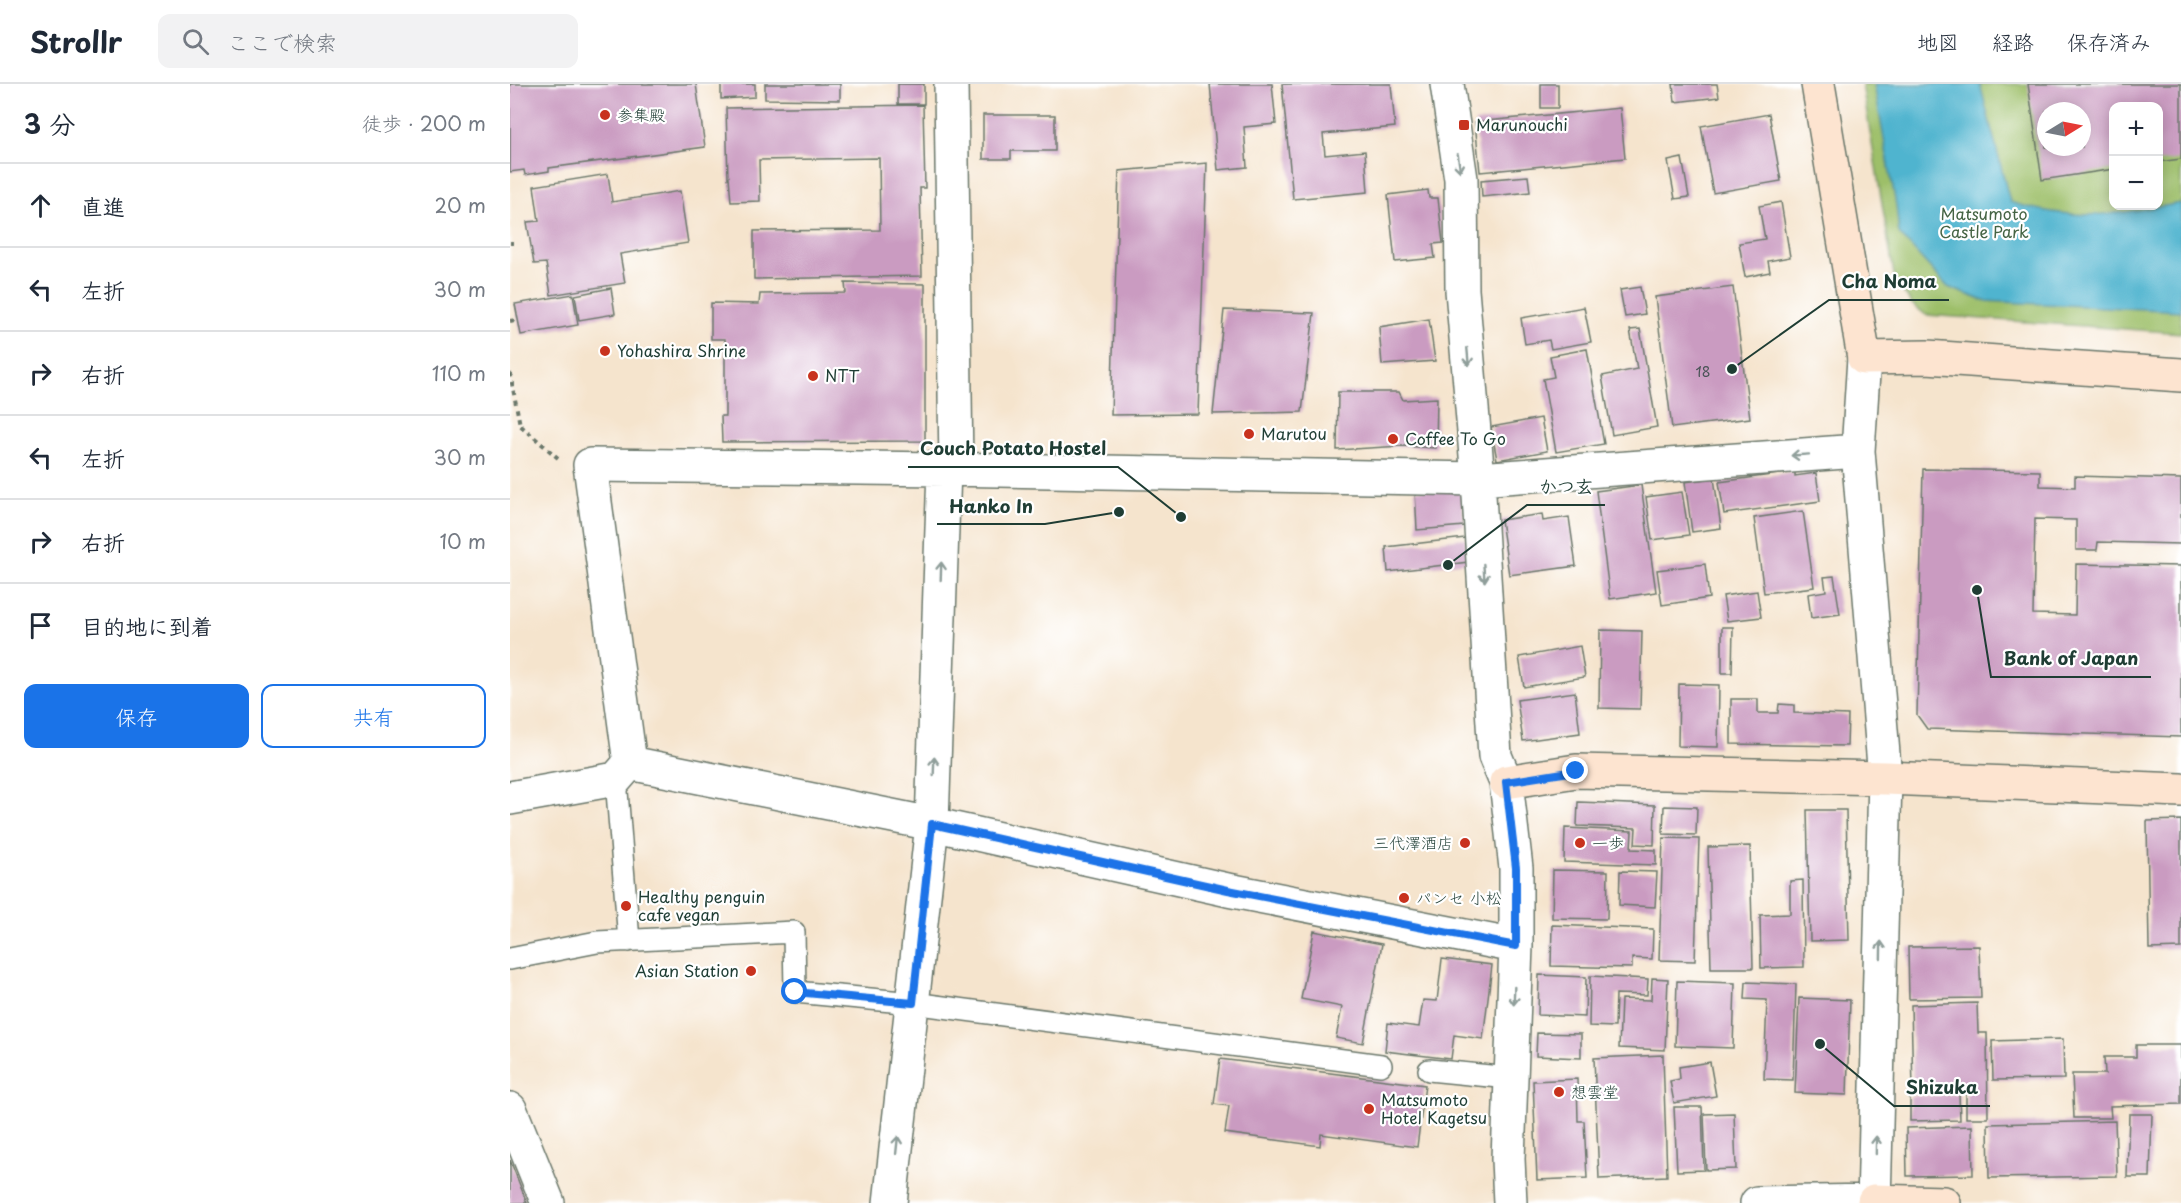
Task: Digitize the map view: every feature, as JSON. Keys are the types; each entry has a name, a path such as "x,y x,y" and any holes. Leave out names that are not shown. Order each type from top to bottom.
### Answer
{"street":[{"path":"890,1203 932,824 950,469 951,84"},
{"path":"1447,84 1461,179 1462,290 1478,479 1495,756 1506,782 1516,868 1516,946 1508,1159 1510,1203"},
{"path":"1818,84 1864,358 1858,451 1885,778 1874,1202"},
{"path":"1864,358 1927,357 2181,375"},
{"path":"623,771 590,465 1478,479 1858,451"},
{"path":"510,798 623,771 932,824 1228,890 1516,946"},
{"path":"1506,782 1576,771 1885,778 2181,790"},
{"path":"510,1109 548,1203"},
{"path":"1757,1203 1944,1203"}],"lane":[{"path":"623,771 629,941"},
{"path":"510,959 597,942 794,932 795,992 913,1003 1381,1065"},
{"path":"1429,1070 1510,1078"}],"path":[{"path":"510,373 520,424 560,459 590,465"}],"green space":[{"name":"Matsumoto Castle Park","path":"1862,84 2181,84 2181,333 1926,315 1912,304 1895,281"}],"water":[{"path":"1874,84 1980,84 2010,202 2055,213 2096,215 2136,210 2163,210 2163,206 2181,203 2181,311 1984,301 1948,287 1899,234 1896,205"}],"building":[{"name":"参集殿","path":"510,84 696,84 705,147 549,168 549,171 525,175 524,170 510,172"},
{"path":"721,84 755,84 755,97 721,99"},
{"path":"765,84 840,84 840,100 765,99"},
{"path":"898,84 924,84 924,104 898,104"},
{"path":"1210,84 1272,84 1276,124 1244,127 1247,167 1218,170"},
{"path":"1282,84 1391,84 1395,127 1323,134 1325,155 1365,151 1368,192 1293,199"},
{"path":"1541,84 1558,84 1558,108 1541,108"},
{"path":"1673,84 1717,84 1719,97 1675,102"},
{"path":"2028,84 2181,84 2181,159 2163,161 2163,102 2109,102 2109,170 2042,180 2038,156 2091,156 2091,102 2037,102 2037,146"},
{"path":"923,105 925,188 920,188 922,276 754,279 754,231 880,230 879,158 759,160 760,201 731,202 726,108"},
{"path":"1620,108 1625,158 1480,172 1475,122"},
{"path":"1769,114 1781,181 1713,193 1701,126"},
{"path":"983,115 1055,115 1055,151 1011,151 1011,159 983,159"},
{"path":"1682,158 1689,197 1675,199 1668,161"},
{"path":"1207,163 1198,414 1111,415 1119,171"},
{"path":"608,174 612,202 680,191 688,243 620,254 625,283 551,295 546,263 534,264 527,222 539,221 534,186"},
{"path":"1528,176 1530,192 1482,197 1481,180"},
{"path":"1428,190 1429,198 1438,198 1443,243 1433,244 1435,258 1395,262 1388,195"},
{"path":"1781,202 1790,257 1768,261 1770,272 1745,277 1739,243 1765,239 1759,206"},
{"name":"NTT","path":"845,283 925,284 925,441 722,442 721,416 725,416 725,339 711,339 711,303 759,304 760,294 846,293"},
{"path":"1640,287 1645,314 1625,317 1620,290"},
{"path":"1733,287 1750,418 1672,428 1655,297"},
{"path":"611,288 615,314 579,320 575,295"},
{"path":"573,294 578,325 521,335 515,304"},
{"path":"1584,307 1591,342 1551,349 1549,340 1525,344 1521,318"},
{"path":"1224,310 1314,313 1302,412 1213,414"},
{"path":"1429,319 1435,361 1382,365 1379,327"},
{"path":"1640,329 1657,427 1612,435 1602,376 1637,369 1630,330"},
{"path":"1587,349 1604,444 1556,452 1543,379 1554,377 1550,356"},
{"path":"1338,392 1399,392 1403,400 1437,398 1436,448 1402,446 1337,450"},
{"path":"1541,418 1547,451 1497,460 1491,427"},
{"path":"1923,469 2040,471 2040,486 2075,487 2075,476 2181,479 2181,544 2098,542 2097,550 2076,550 2076,520 2035,519 2033,614 2075,615 2076,564 2181,566 2181,737 1927,729 1917,715"},
{"path":"1795,472 1795,476 1816,473 1820,501 1724,514 1719,482"},
{"path":"1714,478 1721,528 1692,532 1685,482"},
{"path":"1641,485 1656,592 1610,599 1596,491"},
{"path":"1462,488 1464,526 1417,530 1415,490"},
{"path":"1682,492 1689,535 1652,540 1646,497"},
{"path":"1803,511 1814,587 1764,593 1754,518"},
{"path":"1542,514 1543,521 1569,517 1576,566 1509,575 1501,520"},
{"path":"1465,538 1468,562 1388,572 1386,547"},
{"path":"1705,564 1709,598 1662,605 1657,570"},
{"path":"1834,576 1840,614 1811,618 1808,594 1826,591 1824,577"},
{"path":"1757,591 1761,617 1727,621 1723,596"},
{"path":"1722,627 1733,627 1732,673 1722,673"},
{"path":"1600,630 1642,631 1640,709 1599,708"},
{"path":"1580,646 1585,677 1524,687 1519,657"},
{"path":"1679,684 1719,685 1718,747 1678,746"},
{"path":"1575,692 1580,733 1523,741 1517,700"},
{"path":"1731,699 1758,699 1758,713 1778,713 1779,704 1794,705 1794,713 1848,715 1847,746 1731,744"},
{"path":"1578,802 1655,805 1654,845 1635,844 1636,828 1577,826"},
{"path":"1664,806 1697,807 1696,835 1663,834"},
{"path":"1807,810 1846,810 1849,940 1810,941"},
{"path":"2181,820 2181,948 2149,949 2147,821"},
{"path":"1565,828 1632,831 1631,849 1656,850 1656,865 1564,862"},
{"path":"1663,838 1699,839 1695,961 1659,960"},
{"path":"1750,846 1753,968 1711,968 1708,847"},
{"path":"1553,870 1608,871 1607,919 1552,918"},
{"path":"1620,871 1657,872 1655,907 1619,905"},
{"path":"1803,880 1804,967 1761,968 1760,915 1790,914 1790,881"},
{"path":"1552,925 1653,929 1652,959 1632,958 1632,968 1551,966"},
{"path":"1314,931 1382,944 1363,1043 1336,1038 1342,1007 1301,999"},
{"path":"1979,946 1981,998 1909,999 1908,947"},
{"path":"1442,959 1492,965 1483,1039 1454,1035 1451,1059 1385,1051 1388,1023 1419,1027 1423,1000 1437,1001"},
{"path":"1539,975 1586,977 1585,1017 1538,1015"},
{"path":"1590,976 1648,979 1647,995 1616,994 1615,1027 1589,1026"},
{"path":"1652,978 1668,979 1665,1050 1619,1048 1621,999 1651,1000"},
{"path":"1677,981 1735,983 1733,1048 1675,1046"},
{"path":"1746,982 1796,984 1793,1080 1764,1079 1767,1000 1745,999"},
{"path":"1799,998 1850,1000 1847,1095 1795,1093"},
{"path":"1977,1003 1978,1033 1987,1033 1988,1118 1966,1118 1966,1089 1913,1090 1911,1005"},
{"path":"1537,1033 1581,1034 1581,1058 1536,1056"},
{"path":"2063,1039 2064,1079 1993,1080 1992,1041"},
{"path":"2136,1045 2181,1045 2181,1104 2110,1106 2111,1118 2074,1118 2072,1074 2105,1074 2104,1057 2136,1057"},
{"path":"1663,1055 1667,1176 1599,1179 1594,1058"},
{"path":"1220,1059 1425,1085 1417,1147 1321,1134 1320,1146 1225,1133 1229,1106 1214,1104"},
{"path":"1710,1062 1716,1096 1674,1103 1670,1081 1680,1079 1679,1067"},
{"path":"1577,1079 1578,1121 1584,1121 1587,1178 1537,1180 1533,1081"},
{"path":"1959,1094 1960,1120 1910,1121 1910,1096"},
{"path":"1674,1107 1702,1107 1704,1170 1677,1171"},
{"path":"1734,1113 1736,1169 1706,1170 1704,1114"},
{"path":"2129,1114 2152,1114 2150,1177 2127,1177"},
{"path":"2115,1121 2117,1176 1989,1178 1988,1124"},
{"path":"1972,1126 1973,1175 1907,1176 1906,1128"},
{"path":"510,1160 527,1203 510,1203"}],"place":[{"name":"参集殿","path":"605,115"},
{"name":"Marunouchi","path":"1464,125"},
{"name":"Yohashira Shrine","path":"605,351"},
{"name":"Cha Noma","path":"1732,369"},
{"name":"NTT","path":"813,376"},
{"name":"Marutou","path":"1249,434"},
{"name":"Coffee To Go","path":"1393,439"},
{"name":"Hanko In","path":"1119,512"},
{"name":"Couch Potato Hostel","path":"1181,517"},
{"name":"かつ玄","path":"1448,565"},
{"name":"Bank of Japan","path":"1977,590"},
{"name":"三代澤酒店","path":"1465,843"},
{"name":"一歩","path":"1580,843"},
{"name":"パンセ 小松","path":"1404,898"},
{"name":"Healthy penguin cafe vegan","path":"626,906"},
{"name":"Asian Station","path":"751,971"},
{"name":"Shizuka","path":"1820,1044"},
{"name":"想雲堂","path":"1559,1092"},
{"name":"Matsumoto Hotel Kagetsu","path":"1369,1109"}],"route":[{"path":"795,992 913,1003 932,824 1228,890 1516,946 1516,868 1506,782 1576,771"}]}
